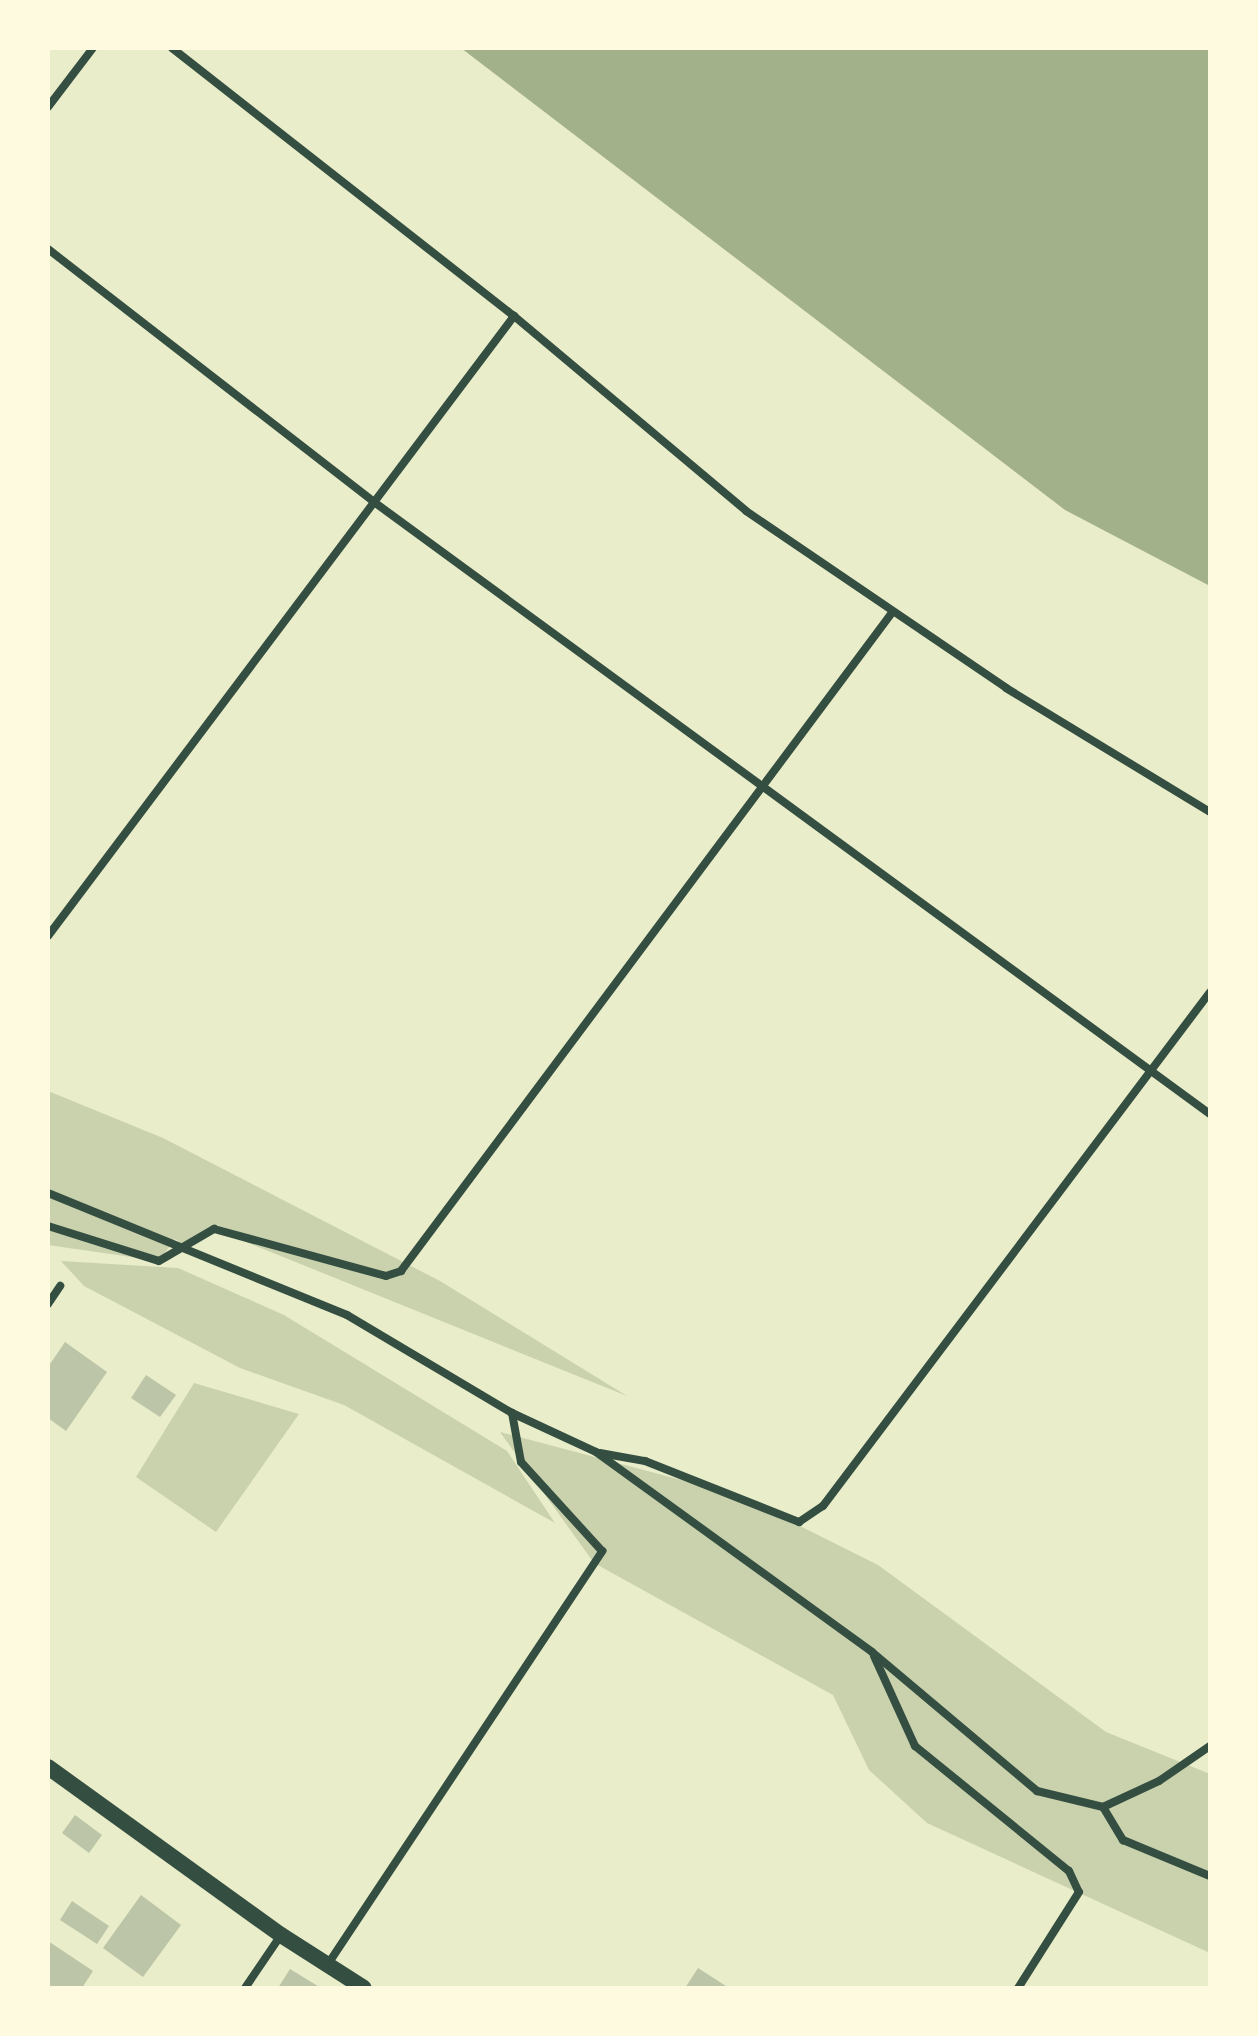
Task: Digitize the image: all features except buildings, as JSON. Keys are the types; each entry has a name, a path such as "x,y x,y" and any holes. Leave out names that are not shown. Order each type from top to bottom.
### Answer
{"main road":[{"path":"48,1767 281,1935 364,1988"}],"street":[{"path":"48,107 93,48"},
{"path":"172,48 514,316 746,511 891,614 1210,812"},
{"path":"48,249 374,502 766,786 943,922 974,937 1210,1114"},
{"path":"48,936 514,316"},
{"path":"48,1226 159,1261 214,1229 386,1276 401,1271 766,786 891,614"},
{"path":"596,1452 645,1461 799,1522 823,1506 1210,992"},
{"path":"48,1193 184,1245 347,1315 512,1413 596,1452 872,1652 1037,1791 1103,1807 1159,1781 1210,1746"},
{"path":"48,1304 60,1286"},
{"path":"328,1964 602,1551 521,1462 512,1413"},
{"path":"872,1652 915,1746 1069,1871 1079,1892 1018,1988"},
{"path":"1103,1807 1123,1840 1210,1876"},
{"path":"245,1988 281,1935"}],"shaded area":[{"path":"461,48 1210,48 1210,586 1065,510"},
{"path":"48,1091 163,1138 440,1281 627,1396 214,1229 184,1245 175,1239 159,1261 48,1245"},
{"path":"61,1261 178,1268 284,1315 507,1451 555,1523 344,1405 240,1368 84,1286"},
{"path":"194,1383 299,1414 216,1532 136,1477"},
{"path":"500,1432 738,1495 878,1565 1106,1732 1210,1774 1210,1953 927,1823 869,1770 833,1695 594,1563"}]}
